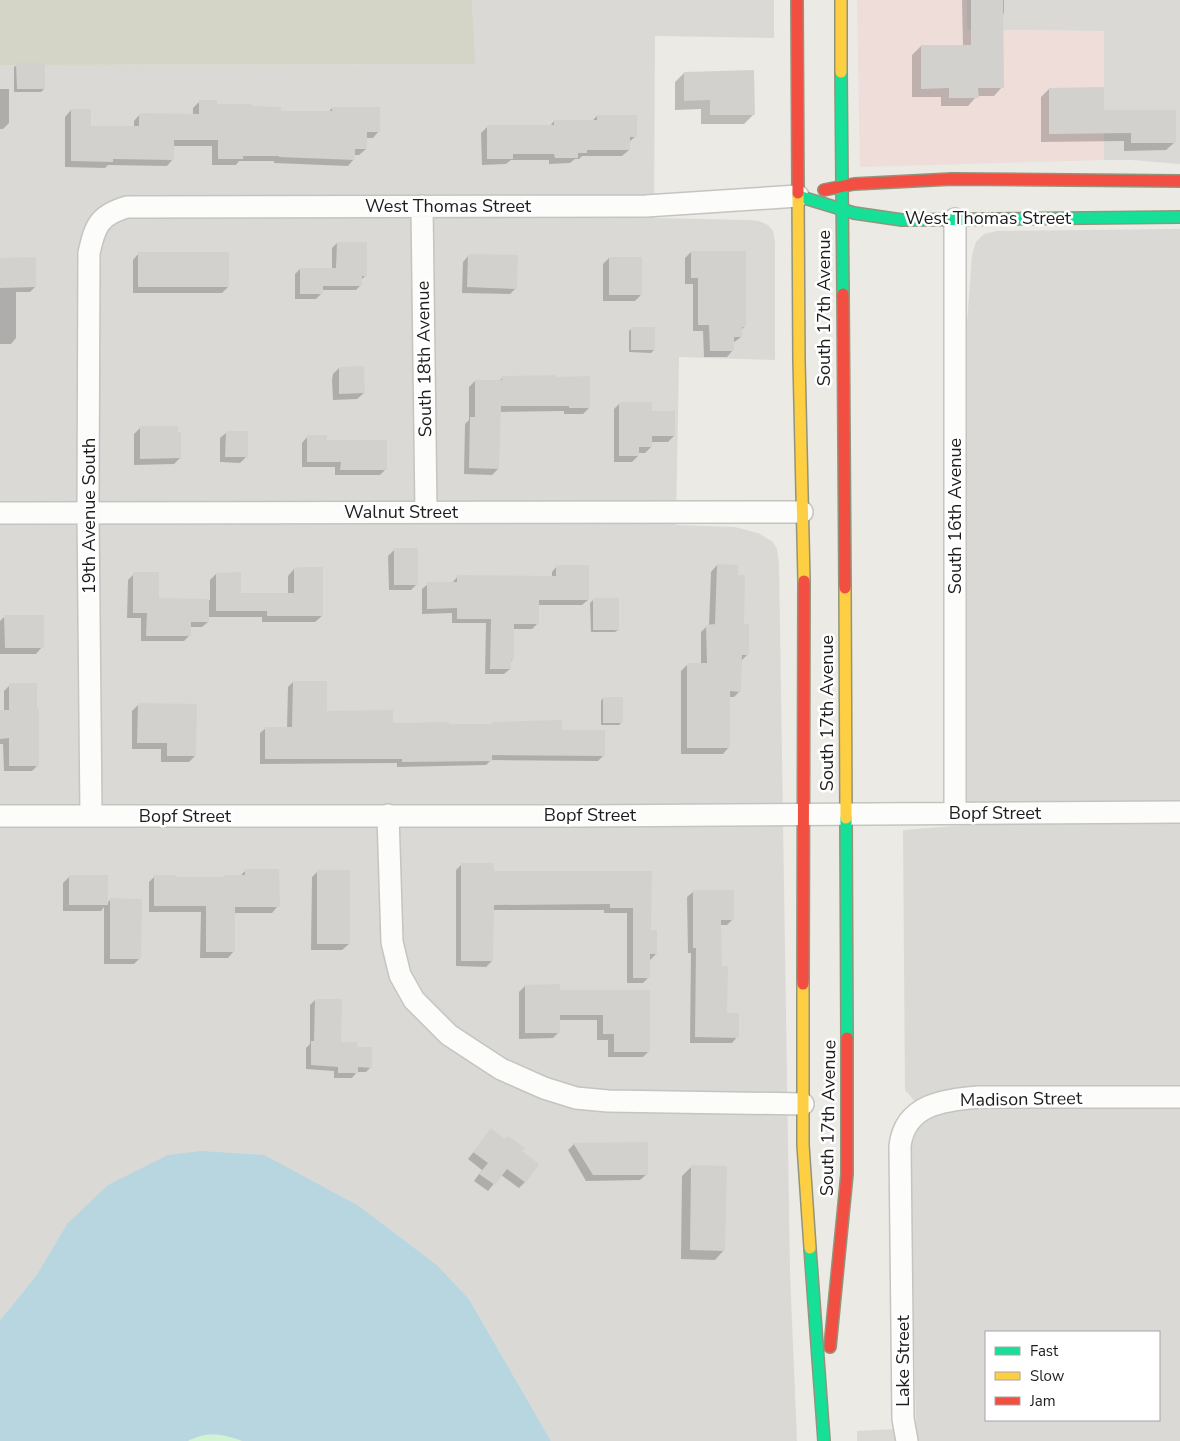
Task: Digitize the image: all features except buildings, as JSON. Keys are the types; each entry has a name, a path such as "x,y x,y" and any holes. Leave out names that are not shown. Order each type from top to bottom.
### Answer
{"main road":[{"name":"South 17th Avenue","path":"797,0 804,594 803,1104 804,1145 824,1441"},
{"name":"South 17th Avenue","path":"823,1426 847,1174 841,0"},
{"name":"West Thomas Street","path":"798,196 854,184 952,179 1180,181"},
{"name":"West Thomas Street","path":"798,196 841,210 892,219 1180,217"}],"street":[{"name":"West Thomas Street","path":"101,219 113,211 127,207 661,205 798,196"},
{"name":"South 18th Avenue","path":"422,206 426,512"},
{"name":"19th Avenue South","path":"91,816 88,512 89,253 94,231 101,219"},
{"name":"South 16th Avenue","path":"955,219 955,813"},
{"name":"Walnut Street","path":"0,513 802,512"},
{"name":"Bopf Street","path":"0,816 580,816 1180,812"},
{"path":"388,815 392,942 400,975 414,1000 449,1036 501,1069 544,1088 576,1098 608,1101 803,1104"},
{"name":"Madison Street","path":"902,1280 901,1133 911,1118 924,1108 954,1099 979,1097 1180,1097"},
{"name":"Lake Street","path":"902,1280 903,1419 907,1441"}],"shaded area":[{"path":"0,0 472,0 475,64 0,65"},
{"path":"472,0 774,0 774,38 655,36 654,218 759,221 768,225 773,231 775,242 775,360 679,357 676,525 735,527 758,533 773,542 777,549 779,564 790,1273 797,1441 551,1441 469,1299 437,1265 359,1206 67,1224 36,1276 0,1320 0,65 474,64"},
{"path":"857,0 967,0 967,30 1104,31 1104,160 860,167"},
{"path":"967,0 1180,0 1180,164 1104,160 1104,31 967,30"},
{"path":"1180,229 1180,1441 857,1441 857,1431 916,1428 910,1157 912,1143 918,1129 929,1118 905,1090 903,830 967,825 965,693 966,337 972,255 976,242 984,234 997,231"}],"green space":[{"path":"199,1435 225,1435 242,1441 188,1441"}],"water":[{"path":"201,1151 264,1155 359,1206 437,1265 469,1299 551,1441 242,1441 228,1437 208,1435 188,1441 0,1441 0,1320 36,1276 67,1224 108,1185 168,1155"}],"traffic: fast":[{"path":"841,72 843,294"},
{"path":"798,196 854,213 902,220 1180,217"},
{"path":"846,818 847,1038"},
{"path":"810,1248 824,1441"}],"traffic: slow":[{"path":"841,0 841,72"},
{"path":"798,193 799,360 804,581"},
{"path":"845,588 846,818"},
{"path":"803,984 803,1145 810,1248"}],"traffic: jam":[{"path":"797,0 798,193"},
{"path":"824,190 854,184 952,179 1180,181"},
{"path":"843,294 845,588"},
{"path":"803,984 804,581"},
{"path":"830,1347 847,1174 847,1038"}]}
